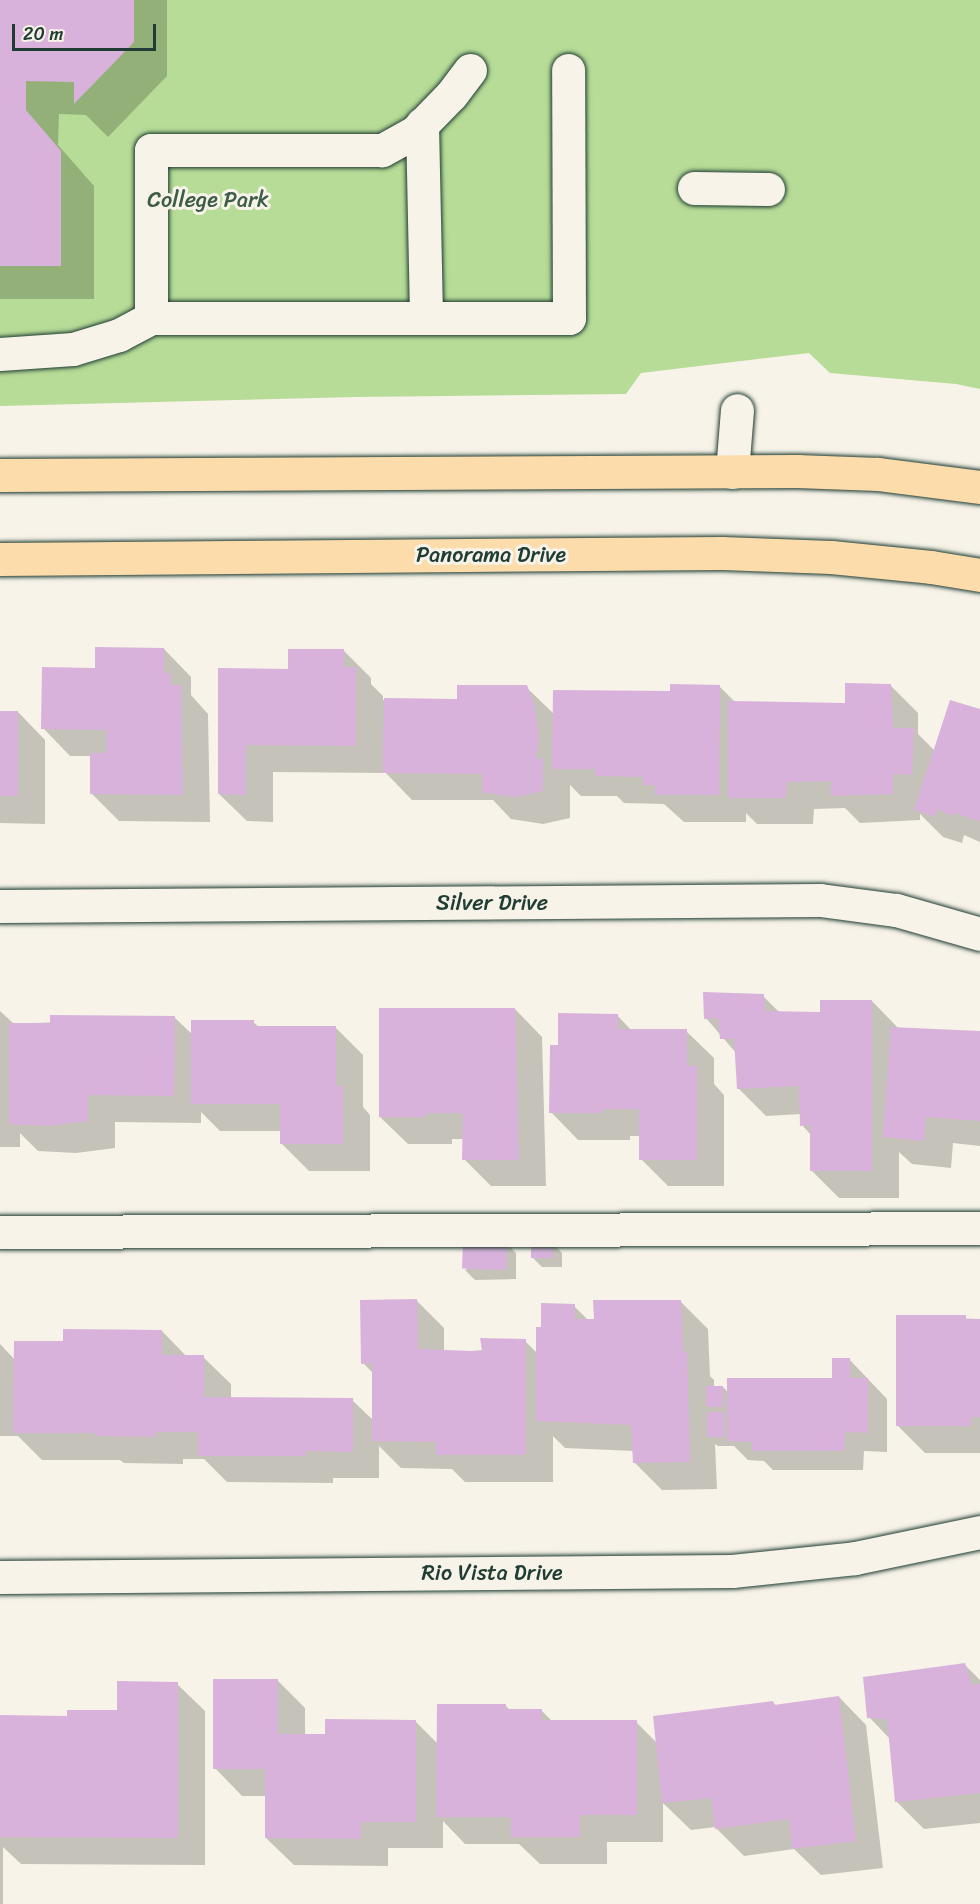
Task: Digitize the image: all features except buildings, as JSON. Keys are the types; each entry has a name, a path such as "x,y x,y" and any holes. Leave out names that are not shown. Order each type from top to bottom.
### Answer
{"main road":[{"path":"0,475 797,471 878,474 980,487"},
{"name":"Panorama Drive","path":"0,559 722,553 831,557 931,567 980,575"}],"street":[{"path":"151,318 151,150 382,150 415,132 451,95 470,69"},
{"path":"0,354 73,349 119,335 151,318 569,318 568,69"},
{"path":"422,124 426,318"},
{"path":"694,188 768,189"},
{"path":"732,472 737,410"},
{"name":"Silver Drive","path":"0,906 820,900 896,910 980,934"},
{"path":"0,1232 980,1228"},
{"name":"Rio Vista Drive","path":"0,1577 732,1571 855,1558 980,1532"}],"green space":[{"name":"College Park","path":"0,0 980,0 980,389 956,384 830,373 809,353 641,373 626,394 356,397 0,406"}]}
